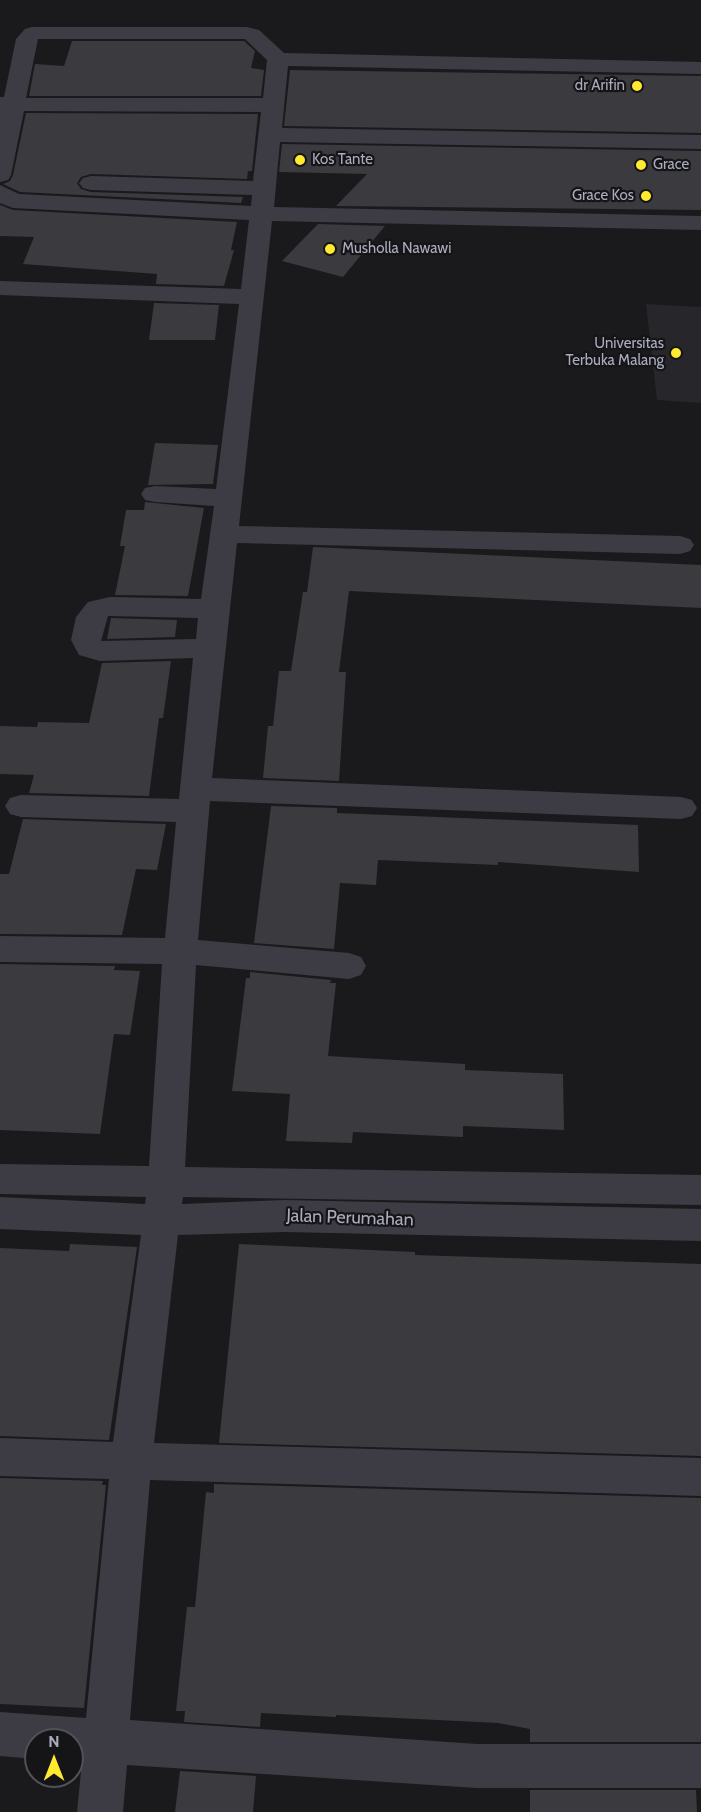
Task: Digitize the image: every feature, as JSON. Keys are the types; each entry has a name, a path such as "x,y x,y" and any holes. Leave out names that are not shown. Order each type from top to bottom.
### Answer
{"street":[{"path":"0,175 8,105 28,35 36,33 247,33 252,34 278,58 701,68"},
{"path":"100,1812 131,1462 164,1201 180,951 209,648 252,297 278,58"},
{"path":"8,105 274,105"},
{"path":"270,135 701,142"},
{"path":"264,188 22,181 0,190 13,201 261,214 701,222"},
{"path":"0,288 252,297"},
{"path":"155,494 227,498"},
{"path":"222,534 680,545"},
{"path":"209,648 100,651 89,648 86,640 91,617 98,609 110,606 214,609"},
{"path":"21,806 195,800 681,808"},
{"path":"0,949 180,951 349,966"},
{"name":"Jalan Perumahan","path":"0,1179 285,1216 408,1203 701,1190"},
{"name":"Jalan Perumahan","path":"0,1213 164,1201"},
{"name":"Jalan Perumahan","path":"408,1203 701,1225"},
{"path":"0,1457 701,1477"},
{"path":"0,1734 477,1766 701,1766"}],"shaded area":[{"name":"Universitas Terbuka Malang","path":"646,304 701,307 701,403 657,400"}],"building":[{"path":"72,41 244,41 255,51 251,68 264,70 261,96 29,96 35,64 64,66"},
{"path":"290,70 701,76 701,133 284,126"},
{"path":"26,113 258,114 252,171 248,171 247,179 91,174 81,177 77,183 81,189 91,192 243,197 241,203 20,192 3,184 10,181 13,175"},
{"path":"282,144 701,151 701,210 336,206 367,174 279,172"},
{"path":"0,205 13,210 237,222 231,250 234,250 224,286 156,284 157,274 23,264 34,237 0,236"},
{"name":"Musholla Nawawi","path":"318,224 385,226 343,277 282,261"},
{"path":"154,303 219,305 215,340 149,340"},
{"path":"155,443 218,445 213,484 148,485"},
{"path":"145,502 204,508 188,596 115,595 125,546 120,546 126,510 144,510"},
{"path":"313,547 701,565 701,608 349,591 339,672 346,672 339,781 263,778 268,726 273,726 279,671 291,671 303,592 307,592"},
{"path":"111,618 177,620 175,637 107,639"},
{"path":"171,661 163,718 159,718 149,796 29,793 34,775 0,774 0,726 37,727 38,722 89,723 102,663"},
{"path":"271,806 337,808 337,813 638,825 639,872 498,862 498,865 378,860 376,885 340,883 334,949 254,943"},
{"path":"23,819 166,824 157,870 136,869 122,935 0,934 0,874 9,874"},
{"path":"0,964 115,966 114,970 140,971 130,1035 114,1034 100,1134 0,1130"},
{"path":"250,972 331,980 330,983 336,983 328,1056 465,1064 465,1070 563,1074 564,1130 463,1126 463,1137 353,1132 352,1143 286,1141 290,1094 232,1091 246,978 250,978"},
{"path":"70,1244 137,1247 109,1440 0,1436 0,1248 69,1251"},
{"path":"239,1244 415,1252 415,1255 701,1264 701,1456 219,1443"},
{"path":"0,1478 103,1481 102,1485 106,1485 84,1708 0,1704"},
{"path":"214,1484 701,1498 701,1742 530,1742 530,1729 498,1723 336,1715 336,1717 261,1713 260,1727 184,1722 185,1711 176,1711 187,1607 195,1607 206,1492 214,1493"},
{"path":"180,1771 256,1776 253,1812 175,1812"},
{"path":"530,1790 696,1790 697,1812 530,1812"}],"place":[{"name":"dr Arifin","path":"637,86"},
{"name":"Kos Tante","path":"300,160"},
{"name":"Grace","path":"641,165"},
{"name":"Grace Kos","path":"646,196"},
{"name":"Musholla Nawawi","path":"330,249"},
{"name":"Universitas Terbuka Malang","path":"676,353"}]}
